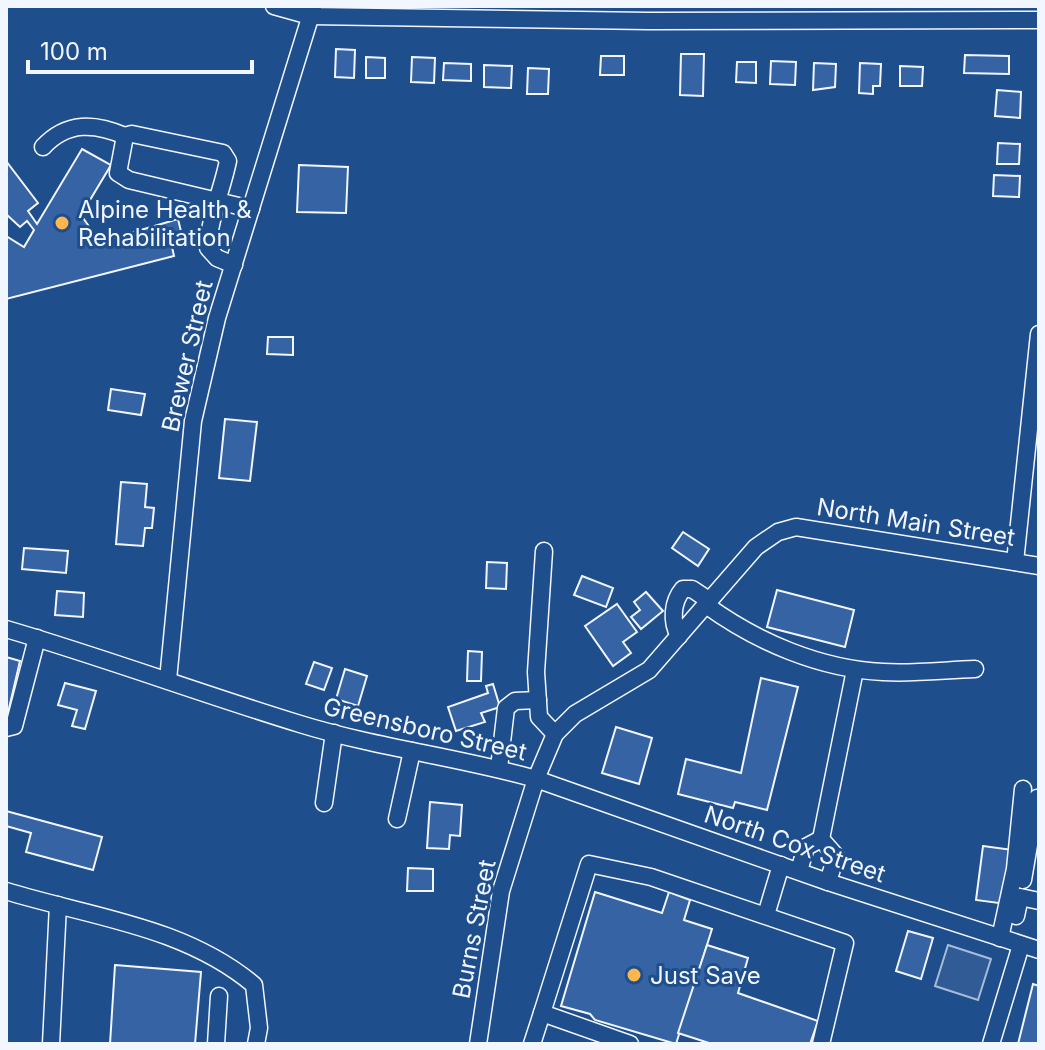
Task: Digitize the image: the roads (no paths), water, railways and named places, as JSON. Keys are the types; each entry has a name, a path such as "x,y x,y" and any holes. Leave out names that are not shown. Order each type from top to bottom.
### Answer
{"street":[{"path":"274,6 312,11 649,21 1039,20"},
{"name":"Brewer Street","path":"168,680 193,421 234,265 312,11"},
{"path":"43,147 76,126 92,125 125,136 132,134 223,153 228,161 208,231 208,248 217,258 234,265"},
{"path":"125,136 118,173 129,180 251,209"},
{"path":"1015,562 1035,409 1039,334"},
{"name":"North Main Street","path":"748,558 756,547 778,532 796,527 1039,566"},
{"path":"544,551 536,672 539,717 555,734"},
{"name":"Greensboro Street","path":"6,629 334,733 499,768 536,779 555,734 575,714 649,670 748,558"},
{"path":"679,636 673,626 677,596 683,589 692,589 741,630 771,644 855,670 886,673 975,669"},
{"path":"6,728 14,726 37,638"},
{"path":"821,839 855,670"},
{"path":"499,768 506,708 515,701 538,700"},
{"path":"324,803 334,733"},
{"path":"397,819 412,751"},
{"name":"North Cox Street","path":"536,779 828,882 1039,950"},
{"name":"Burns Street","path":"478,1044 501,891 536,779"},
{"path":"991,1044 1020,897 1030,793"},
{"path":"1011,941 1015,869 1030,793"},
{"path":"799,871 806,847 821,839"},
{"path":"821,839 836,856 828,882"},
{"path":"532,1044 589,864 651,877 845,943 821,1044"},
{"path":"766,915 781,865"},
{"path":"6,891 108,915 228,963 254,985 259,1028 256,1044"},
{"path":"1020,897 1039,901"},
{"path":"51,1044 58,905"},
{"path":"216,1044 219,996"},
{"path":"542,1013 601,1039 630,1044"}],"place":[{"name":"Alpine Health & Rehabilitation","path":"62,223"},
{"name":"Just Save","path":"634,975"}]}
